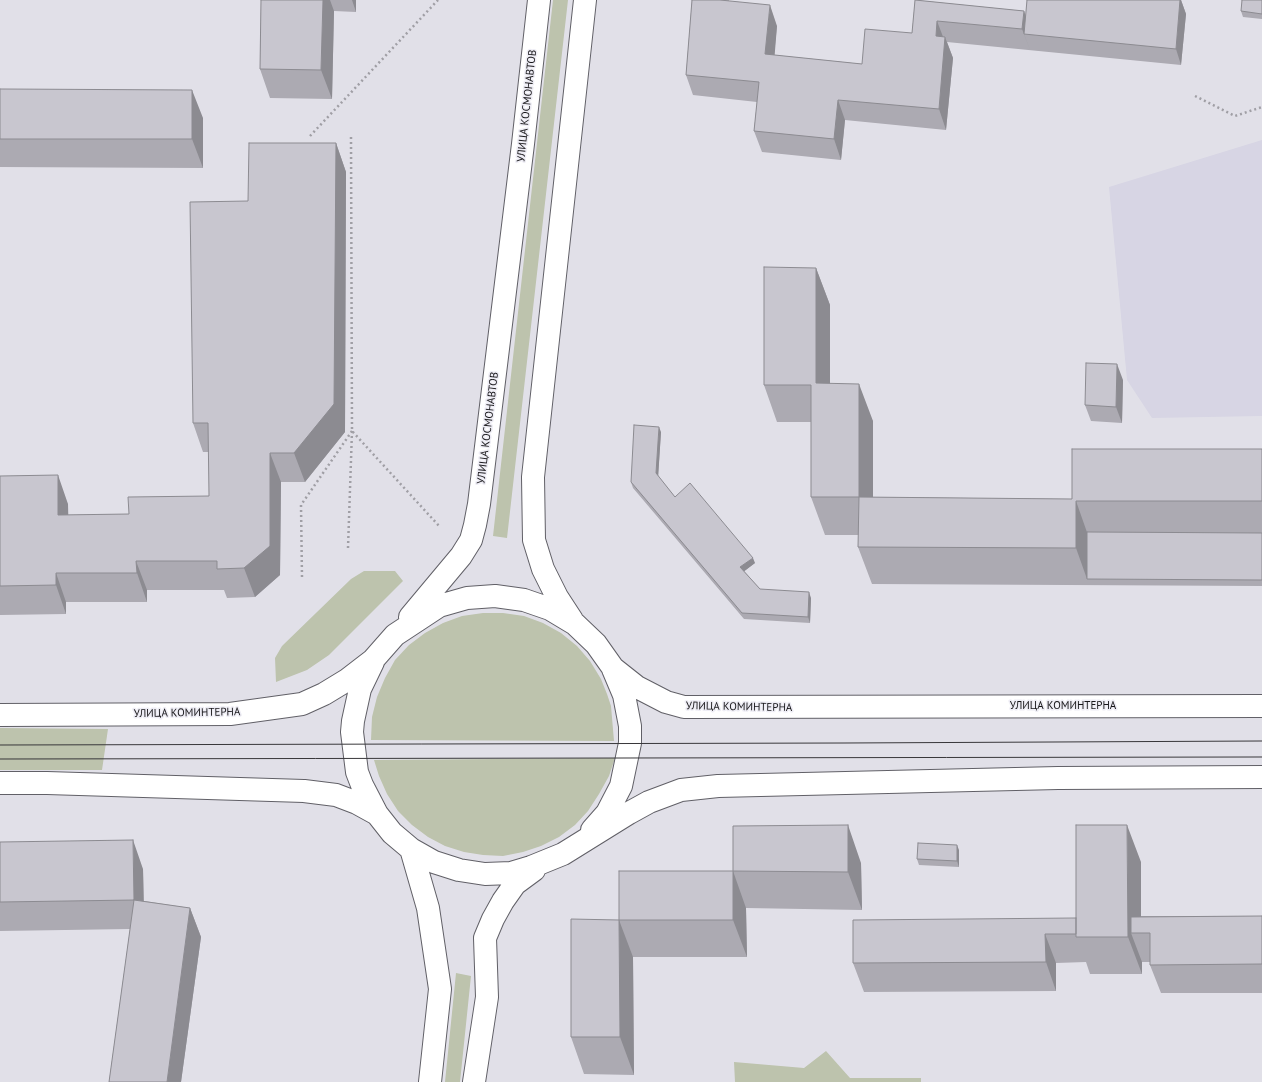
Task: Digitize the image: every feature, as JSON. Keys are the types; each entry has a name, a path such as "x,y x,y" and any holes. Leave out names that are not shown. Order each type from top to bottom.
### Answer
{"street":[{"name":"УЛИЦА КОСМОНАВТОВ","path":"377,814 357,772 353,744 353,721 360,689 374,660 461,556 471,540 481,488 539,0"},
{"path":"575,624 543,569 534,540 533,477 585,0"},
{"name":"УЛИЦА КОМИНТЕРНА","path":"0,715 230,714 302,704 324,694 347,680 373,660 394,635 439,606 467,598 495,596 524,600 550,609 575,624 596,644 613,668 637,687 666,702 684,707 1262,706"},
{"path":"0,783 47,783 321,792 347,798 377,814 392,833 411,849 434,862 459,870 485,874 511,873 532,867 563,854 587,836 607,813 621,786 629,750 630,726 624,695 613,668"},
{"path":"474,1082 486,997 485,938 502,901 515,884 532,871 649,802 681,790 718,786 1058,778 1262,777"},
{"path":"411,849 428,908 440,989 430,1082"}],"path":[{"path":"310,136 438,0"},
{"path":"1195,96 1235,116 1262,108"},
{"path":"348,548 352,431 351,137"},
{"path":"352,431 440,527"},
{"path":"302,577 301,505 352,431"}],"shaded area":[{"path":"1262,140 1262,416 1152,418 1127,380 1109,187"}],"green space":[{"path":"553,0 568,0 507,538 493,536"},
{"path":"364,571 395,571 403,581 329,655 307,670 276,682 275,658 282,646 351,579"},
{"path":"483,613 503,613 524,616 543,623 561,633 577,646 590,661 601,679 607,694 611,706 614,741 371,740 372,717 377,697 395,660 409,645 425,633 443,623 462,616"},
{"path":"0,728 108,729 102,770 0,770"},
{"path":"615,758 609,776 599,794 588,811 575,825 559,837 541,846 523,852 503,856 464,852 445,846 428,837 412,825 398,811 387,794 374,760"},
{"path":"456,973 471,976 460,1082 445,1082"},
{"path":"826,1051 850,1078 921,1078 921,1082 735,1082 734,1062 804,1068"}],"building":[{"path":"261,0 323,0 321,70 260,69"},
{"path":"692,0 720,0 770,5 765,54 862,64 865,29 912,33 915,0 1024,11 1022,29 937,21 936,36 945,37 939,109 838,100 834,139 754,131 759,82 686,75"},
{"path":"1027,0 1180,0 1176,49 1024,34"},
{"path":"1242,0 1262,0 1262,14 1241,11"},
{"path":"0,89 192,90 192,139 0,139"},
{"path":"249,143 336,143 334,404 294,453 270,453 270,546 244,568 217,569 217,561 136,561 137,573 56,573 56,585 0,586 0,476 58,475 58,515 129,514 128,497 209,496 208,423 193,423 190,202 248,201"},
{"path":"764,267 816,268 816,383 859,384 859,497 811,497 811,385 764,385"},
{"path":"1086,363 1117,364 1116,407 1085,405"},
{"path":"634,425 659,427 656,473 675,497 690,483 753,558 740,567 760,589 809,592 808,617 742,613 631,482"},
{"path":"1072,449 1262,449 1262,501 1076,501 1076,548 858,547 859,497 1072,499"},
{"path":"1087,532 1262,533 1262,580 1087,579"},
{"path":"848,825 848,872 733,871 733,826"},
{"path":"1076,825 1127,825 1128,937 1076,937"},
{"path":"133,840 134,900 0,902 0,842"},
{"path":"918,843 957,845 957,861 917,859"},
{"path":"619,871 733,871 733,920 619,920"},
{"path":"134,900 190,908 167,1082 109,1082"},
{"path":"1262,916 1262,964 1150,965 1150,933 1131,933 1131,917"},
{"path":"1076,918 1076,934 1045,934 1046,962 853,963 853,920"},
{"path":"571,919 619,920 620,1037 571,1037"}],"tram line":[{"path":"0,745 1262,741"},
{"path":"0,759 1262,757"}]}
